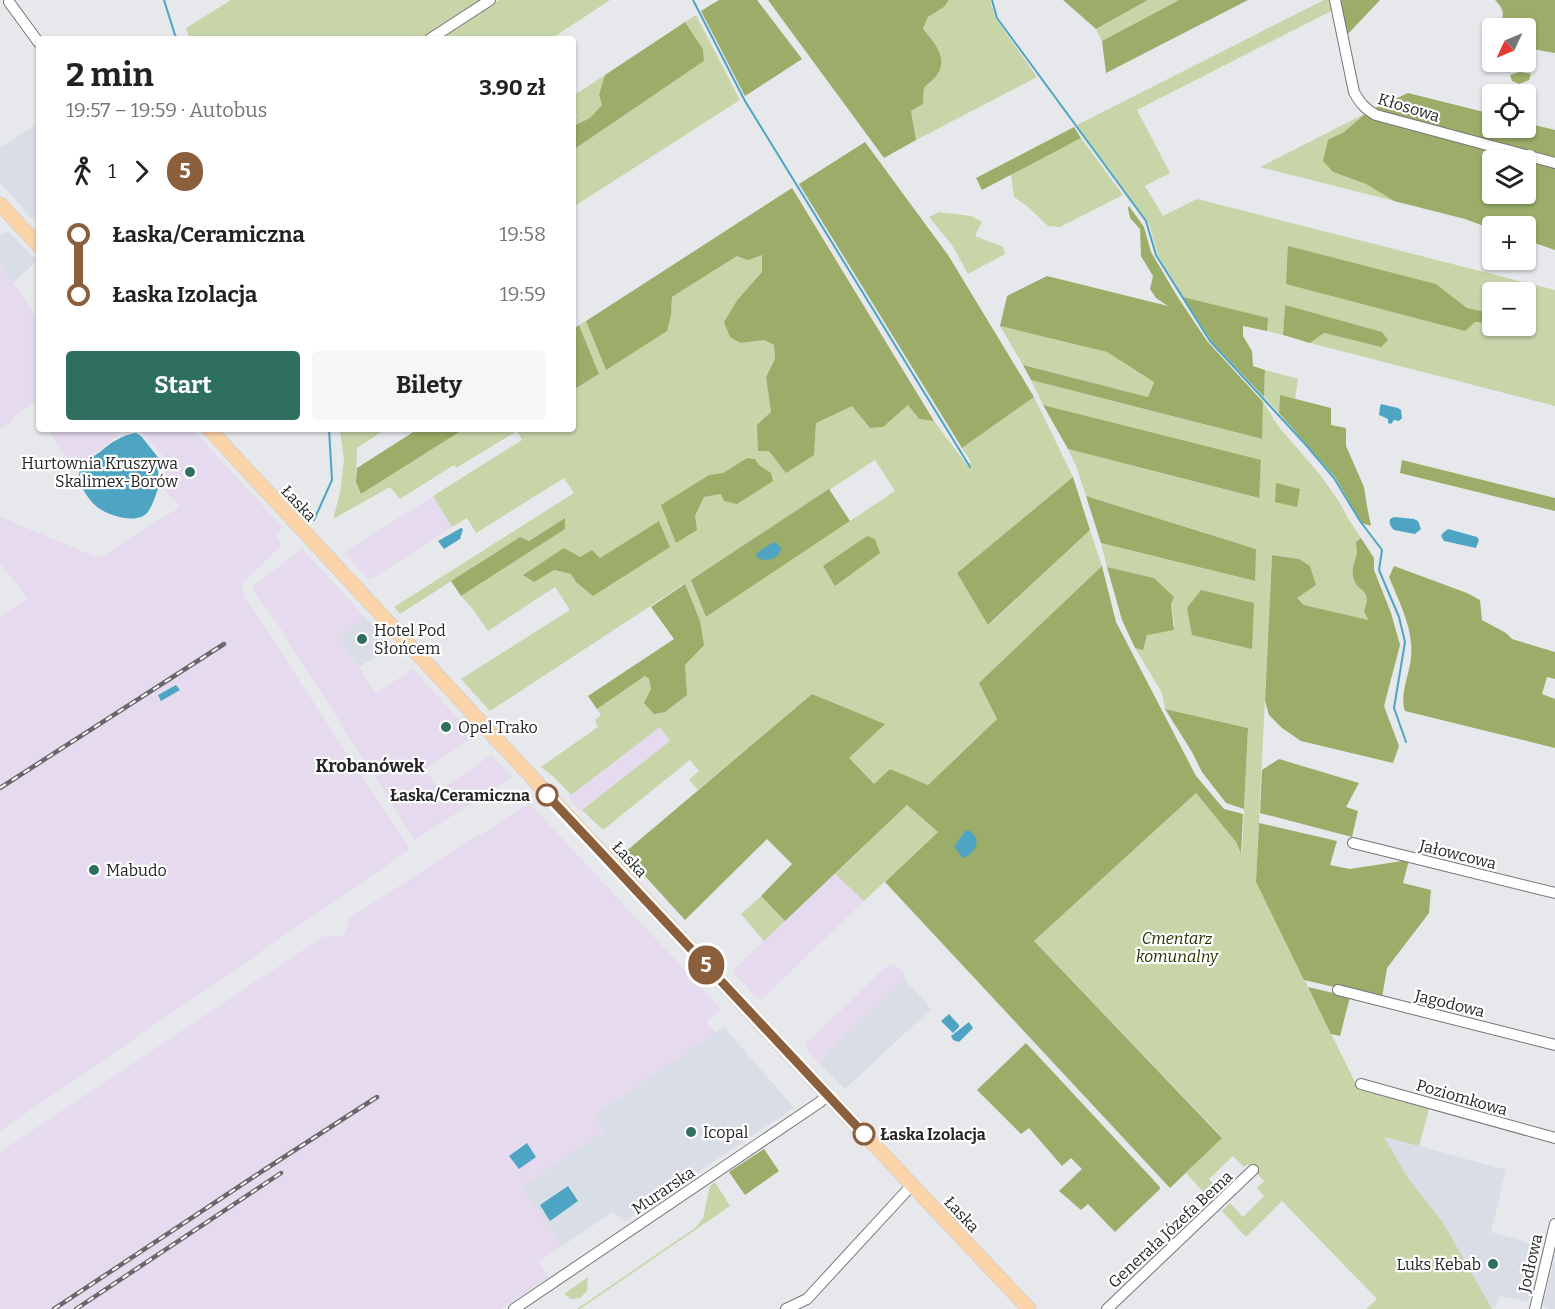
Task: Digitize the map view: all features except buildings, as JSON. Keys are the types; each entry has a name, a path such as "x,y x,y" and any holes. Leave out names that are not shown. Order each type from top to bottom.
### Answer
{"main road":[{"path":"0,204 36,243"},
{"name":"Łaska","path":"212,432 827,1095 1029,1309"}],"street":[{"path":"435,36 490,0"},
{"name":"Kłosowa","path":"1335,0 1354,92 1369,111 1376,115 1555,163"},
{"path":"6,3 36,39"},
{"name":"Jałowcowa","path":"1353,843 1555,893"},
{"name":"Jagodowa","path":"1338,990 1555,1045"},
{"name":"Poziomkowa","path":"1360,1084 1555,1138"},
{"name":"Murarska","path":"518,1308 827,1095"},
{"name":"Generała Józefa Bema","path":"1107,1309 1253,1170"},
{"path":"786,1309 807,1299 912,1185"},
{"name":"Jodłowa","path":"1535,1309 1555,1224"}],"shaded area":[{"path":"36,125 36,216 32,219 0,182 0,148"},
{"path":"8,231 36,260 13,283 0,262 0,236"},
{"path":"0,263 36,317 36,401 21,410 10,423 0,429"},
{"path":"49,432 123,432 75,468"},
{"path":"141,432 195,432 283,528 275,535 282,545 241,584 245,598 410,849 0,1131 0,617 28,598 0,564 0,517 99,558 180,507 166,492 159,467 167,460"},
{"path":"433,496 452,527 370,580 344,553"},
{"path":"302,549 365,617 339,638 376,693 413,669 474,736 425,769 439,791 491,755 512,777 415,840 252,587"},
{"path":"365,617 392,646 359,667 339,638"},
{"path":"660,727 670,741 580,811 568,797"},
{"path":"529,803 721,1009 706,1022 716,1033 595,1115 605,1130 523,1187 562,1246 539,1261 549,1277 501,1309 0,1309 0,1152 324,936 343,936 350,918"},
{"path":"835,874 864,901 760,1001 732,971"},
{"path":"894,964 906,976 818,1062 807,1050 806,1044 887,966"},
{"path":"904,978 931,1009 845,1089 818,1062"},
{"path":"724,1027 794,1108 625,1221 613,1212 562,1246 522,1187 604,1131 595,1115"},
{"path":"1383,1136 1506,1170 1491,1232 1542,1247 1528,1302 1501,1296 1498,1298 1496,1307 1491,1309 1444,1224 1408,1178"},
{"path":"1555,1256 1555,1309 1550,1309 1543,1306"}],"green space":[{"path":"231,0 480,0 425,36 189,36 186,28"},
{"path":"499,0 610,0 556,36 444,36"},
{"path":"719,0 757,0 802,59 745,96 701,11"},
{"path":"768,0 949,0 944,7 928,17 923,29 938,50 941,67 937,75 924,88 923,104 911,111 916,140 884,158"},
{"path":"949,0 990,0 996,19 1037,77 916,140 911,111 923,104 933,41 923,29 928,17 944,7"},
{"path":"1063,0 1148,0 1096,29"},
{"path":"1148,0 1179,0 1102,41 1096,29"},
{"path":"1179,0 1248,0 1106,73 1102,41"},
{"path":"1324,0 1330,0 1333,10 1137,110 1170,173 1145,186 1163,216 1197,199 1524,282 1482,282 1482,311 1467,308 1436,284 1475,322 1482,322 1482,336 1536,336 1536,285 1555,290 1555,406 1310,343 1324,333 1381,347 1285,305 1283,335 1267,331 1267,318 1183,297 1158,255 1149,224 1077,125"},
{"path":"1339,0 1380,0 1347,35"},
{"path":"1495,0 1555,0 1555,53 1536,50 1536,18 1502,18 1501,7"},
{"path":"696,15 740,100 576,205 576,148 704,61 703,49 685,22"},
{"path":"685,22 703,49 704,61 576,148 576,125 590,118 602,105 599,95 605,75"},
{"path":"1520,72 1531,74 1529,80 1519,84 1512,81 1510,75"},
{"path":"605,75 599,95 602,105 590,118 576,125 576,94"},
{"path":"1408,93 1482,112 1482,138 1536,138 1536,125 1555,130 1555,160 1536,155 1536,150 1519,150 1373,109"},
{"path":"1366,113 1344,132 1328,141 1333,172 1366,184 1394,201 1260,167"},
{"path":"1366,113 1503,150 1482,150 1482,204 1536,204 1536,159 1555,164 1555,250 1536,243 1536,216 1482,216 1482,225 1394,201 1366,184 1333,172 1323,161 1328,140 1344,132"},
{"path":"1074,127 1081,138 982,190 976,178"},
{"path":"1081,138 1123,195 1060,227 1048,226 1014,197 1011,174"},
{"path":"865,142 948,255 1034,397 962,448 799,184"},
{"path":"792,188 934,421 919,419 908,405 883,427 870,428 852,406 816,423 814,455 786,473 769,451 758,451 757,425 771,412 766,377 775,359 774,345 764,340 741,343 730,337 724,322 738,299 762,272 762,255 748,260 737,256 672,297 667,331 606,370 586,321"},
{"path":"1129,206 1144,227 1151,252 1207,341 1263,402 1262,439 1031,380 1023,365 1148,397 1154,382 1107,352 1000,326 1007,296 1047,276 1168,306 1156,298 1150,289 1153,276 1141,256 1140,229 1130,218"},
{"path":"939,212 971,216 982,222 975,236 1003,247 1005,254 968,274 952,245 929,217"},
{"path":"1288,246 1436,284 1467,308 1482,311 1482,322 1475,322 1465,331 1286,284"},
{"path":"762,254 762,272 738,299 741,343 764,340 774,345 775,359 766,377 771,412 769,451 814,455 816,423 852,405 870,428 908,405 919,419 934,421 967,465 971,462 962,448 1034,397 1073,477 957,573 989,625 1090,530 1102,566 980,683 997,719 928,785 890,769 874,785 848,759 884,724 812,694 698,790 689,780 699,771 690,760 603,830 582,810 670,741 660,727 571,795 541,767 598,727 595,720 601,715 597,709 645,676 649,679 651,689 685,664 684,584 490,711 461,679 570,610 555,587 488,631 461,596 565,529 565,518 529,541 520,537 400,614 394,607 574,493 564,478 476,533 467,518 452,527 433,496 522,440 518,432 576,432 576,388 599,374 579,325 586,321 606,370 671,315 672,297 737,256","holes":["747,458 755,459 759,465 722,494 704,497 695,516 709,475 723,473","875,460 895,491 706,617 691,580","659,521 670,547 576,582 571,574 554,570 580,557 600,558"]},
{"path":"1183,297 1268,318 1267,331 1243,326 1243,336 1252,351 1253,366 1265,370 1264,397 1212,342"},
{"path":"1285,305 1382,332 1388,340 1381,347 1324,333 1310,343 1283,335"},
{"path":"579,325 599,374 576,388 576,328"},
{"path":"1000,326 1107,352 1154,381 1148,397 1023,365"},
{"path":"1265,370 1298,379 1295,399 1280,395 1279,413 1264,397"},
{"name":"Cmentarz komunalny","path":"1031,380 1261,439 1263,402 1279,427 1321,476 1361,538 1356,542 1357,552 1353,577 1366,594 1364,612 1368,621 1304,605 1296,598 1307,591 1299,559 1272,555 1256,882 1359,1090 1429,1109 1419,1146 1384,1137 1408,1178 1444,1224 1492,1309 1366,1309 1377,1299 1282,1201 1246,1237 1222,1211 1230,1203 1243,1217 1264,1196 1257,1188 1264,1181 1248,1164 1244,1167 1233,1156 1209,1179 1219,1190 1210,1199 1186,1173 1222,1137 1034,941 1196,793 1242,852 1248,728 1165,709 1162,693 1135,648 1143,649 1147,635 1175,626 1171,604 1154,578 1107,567 1101,543 1254,581 1256,549 1086,496 1068,449 1258,498 1261,461 1043,405"},
{"path":"1280,395 1331,408 1331,425 1346,428 1346,446 1364,487 1371,526 1362,523 1335,477 1279,413"},
{"path":"1043,405 1261,460 1259,498 1068,449"},
{"path":"340,432 380,432 357,448 356,482 361,494 459,432 515,432 456,468 454,465 400,499 390,487 333,519 340,493 344,460"},
{"path":"413,432 459,432 361,494 356,482 357,468"},
{"path":"747,458 755,459 759,465 771,473 773,481 737,504 724,501 721,494 704,497 695,516 697,530 676,543 661,505 709,475 723,473"},
{"path":"1402,460 1555,498 1555,511 1400,473"},
{"path":"1073,477 1090,530 988,625 957,573"},
{"path":"1276,483 1300,489 1297,507 1275,502"},
{"path":"829,489 850,521 706,617 691,580"},
{"path":"1086,496 1256,549 1255,581 1101,543"},
{"path":"565,518 565,529 461,596 451,581 520,537 529,541"},
{"path":"659,521 670,547 593,596 576,582 571,574 554,570 534,582 523,575 564,548 580,557 592,550 600,558"},
{"path":"867,536 875,539 880,553 835,586 823,566"},
{"path":"1361,538 1374,558 1374,570 1391,613 1400,645 1384,706 1399,746 1393,763 1301,741 1282,728 1269,715 1265,701 1272,555 1299,559 1310,566 1316,585 1297,598 1304,605 1368,620 1364,611 1366,594 1353,577 1357,552 1356,542"},
{"path":"1102,566 1116,622 1196,776 1224,809 1243,814 1241,853 1236,842 1196,793 1034,941 1222,1138 1170,1188 885,882 938,832 907,805 785,921 761,896 792,864 767,839 685,920 624,853 812,694 885,724 849,758 874,784 890,769 928,785 997,719 979,683"},
{"path":"1394,566 1467,593 1480,600 1482,620 1506,633 1512,639 1555,652 1555,679 1547,677 1542,694 1555,699 1555,748 1405,711 1403,698 1411,647 1405,616 1389,577"},
{"path":"1107,567 1154,578 1174,597 1171,604 1174,630 1147,635 1143,650 1135,648 1122,620"},
{"path":"685,584 700,621 704,645 685,665 687,695 665,712 654,714 644,703 651,689 649,679 645,676 597,709 588,696 674,639 651,607"},
{"path":"1201,590 1254,603 1252,649 1192,635 1187,608"},
{"path":"1165,709 1248,728 1244,809 1226,803 1202,772"},
{"path":"1279,759 1359,783 1346,807 1358,811 1352,837 1260,813 1262,770"},
{"path":"907,805 938,832 864,901 835,874"},
{"path":"1259,823 1337,841 1330,865 1350,869 1409,860 1403,883 1431,890 1429,913 1387,968 1382,998 1304,980 1256,882"},
{"path":"761,896 785,921 764,941 741,914"},
{"path":"1308,987 1350,997 1340,1036 1331,1034"},
{"path":"1026,1043 1160,1187 1115,1232 1088,1204 1081,1210 1059,1191 1082,1169 1071,1158 1062,1166 1029,1128 1021,1134 977,1090"},
{"path":"764,1149 779,1171 745,1195 729,1172"},
{"path":"715,1182 730,1206 577,1309 695,1228 703,1218 710,1186"},
{"path":"588,1277 587,1291 580,1298 571,1299 564,1294"}],"water":[{"path":"1381,404 1401,410 1402,418 1399,421 1394,420 1391,424 1388,423 1388,419 1379,415"},
{"path":"136,433 161,461 158,488 151,508 142,517 121,517 107,513 96,506 85,493 79,476 82,466 88,460 116,440"},
{"path":"1394,517 1414,519 1418,521 1421,529 1415,534 1394,530 1390,519"},
{"path":"463,529 460,539 444,549 438,541"},
{"path":"1448,529 1477,537 1479,540 1476,548 1444,541 1441,536"},
{"path":"775,542 781,548 776,557 769,560 758,558 757,553"},
{"path":"176,685 180,690 161,701 158,695"},
{"path":"968,830 977,841 975,848 965,858 954,847"},
{"path":"949,1014 959,1025 953,1033 941,1021"},
{"path":"969,1022 973,1028 959,1042 953,1040 951,1036"},
{"path":"527,1143 536,1157 519,1169 509,1156"},
{"path":"568,1186 578,1201 550,1221 540,1205"}],"waterway":[{"path":"164,0 176,36"},
{"path":"693,0 745,101 970,467"},
{"path":"992,0 997,18 1146,221 1156,255 1210,341 1334,478 1360,521 1382,550 1379,570 1399,617 1405,642 1394,708 1406,742"},
{"path":"314,520 332,480 329,432"}],"railway":[{"path":"0,788 224,644"},
{"path":"54,1309 377,1097"},
{"path":"76,1309 281,1173"}],"bus line":[{"name":"5","path":"547,795 864,1134"}],"place":[{"name":"Hurtownia Kruszywa Skalimex-Borów","path":"190,472"},
{"name":"Hotel Pod Słońcem","path":"362,639"},
{"name":"Opel Trako","path":"446,727"},
{"name":"Łaska/Ceramiczna","path":"547,795"},
{"name":"Mabudo","path":"94,870"},
{"name":"Icopal","path":"691,1132"},
{"name":"Łaska Izolacja","path":"864,1134"},
{"name":"Luks Kebab","path":"1493,1264"}],"district":[{"name":"Krobanówek","path":"370,766"}]}
